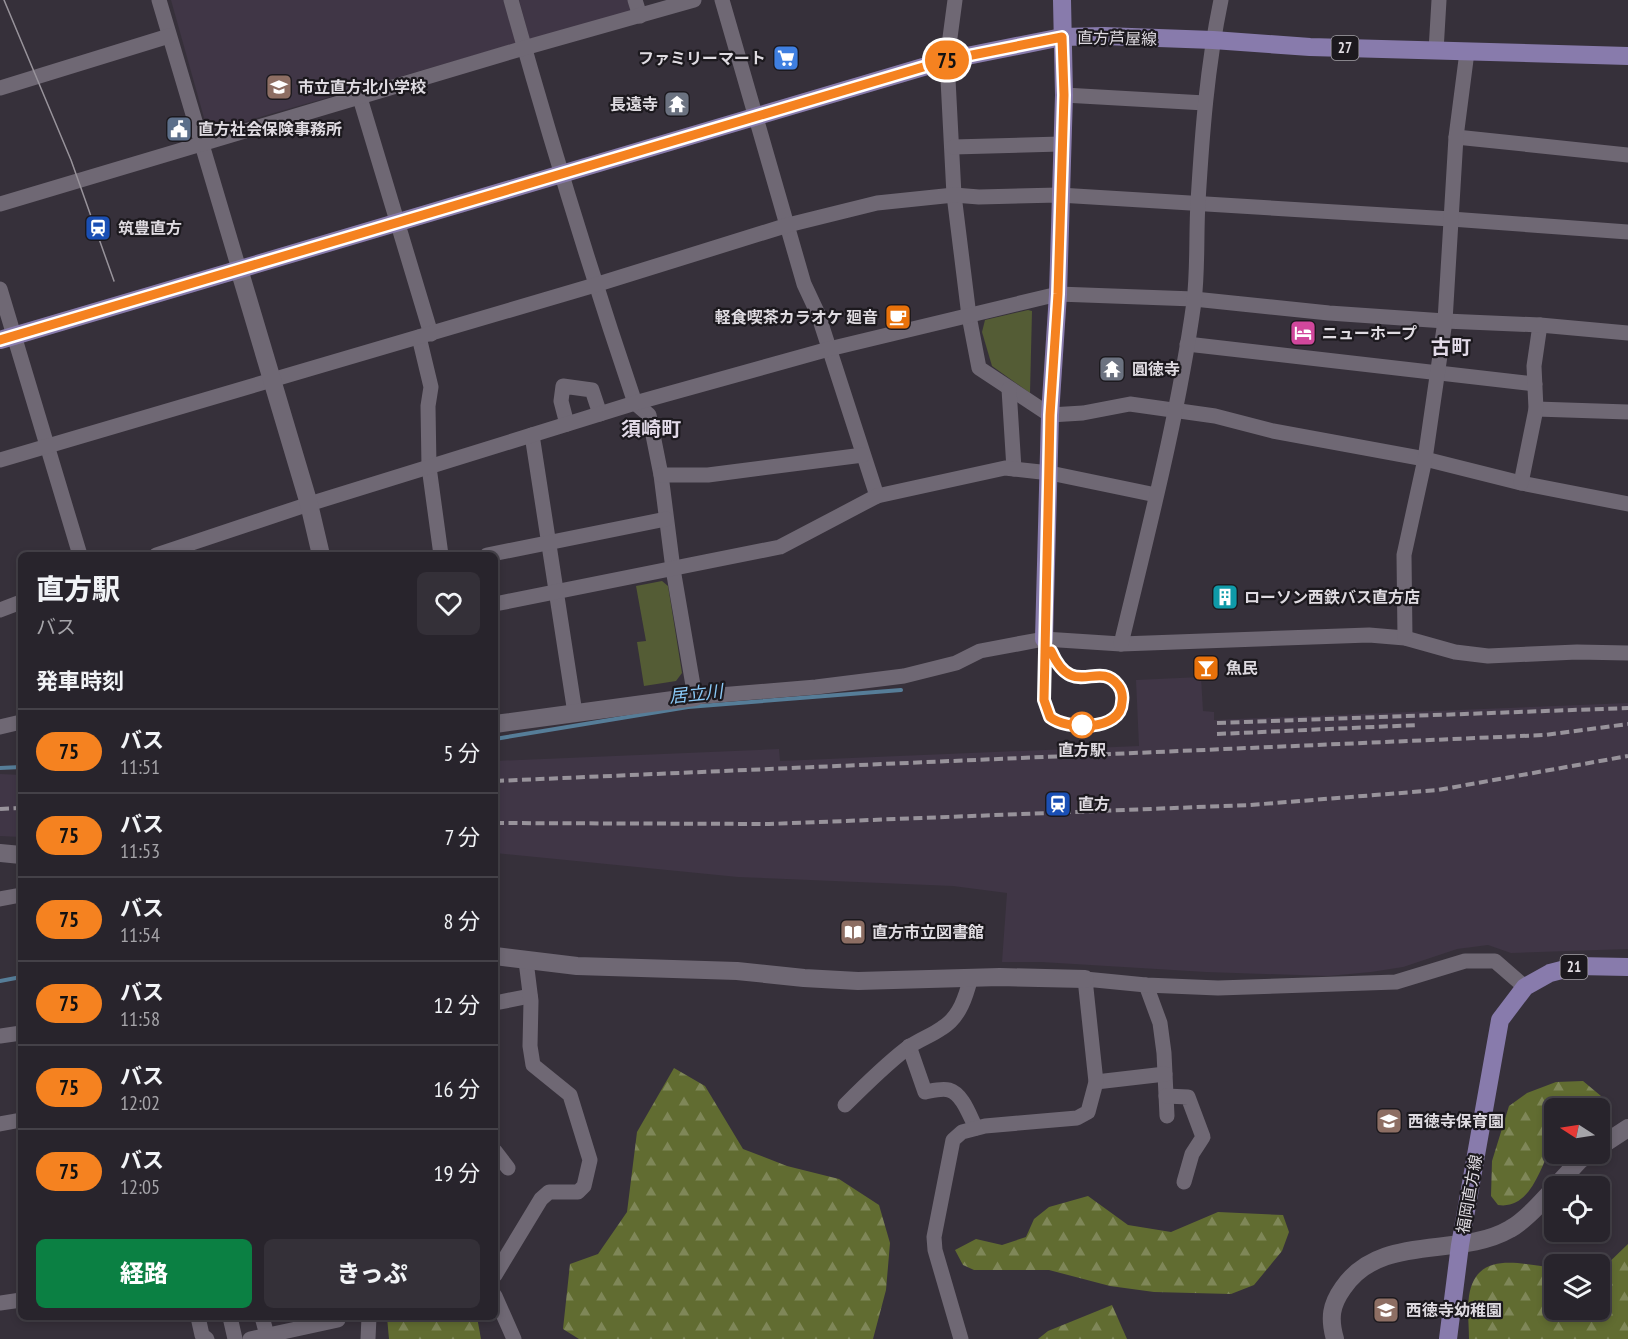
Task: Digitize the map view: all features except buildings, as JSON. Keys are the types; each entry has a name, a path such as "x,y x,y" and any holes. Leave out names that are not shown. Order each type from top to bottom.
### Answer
{"main road":[{"path":"1044,639 1050,415 1058,294 1059,195 1064,95 1062,0"},
{"name":"直方芦屋線","path":"7,338 947,60 1062,37 1104,36 1213,40 1310,47 1628,56"},
{"name":"福岡直方線","path":"1448,1339 1460,1245 1500,1020 1524,987 1550,973 1577,966 1628,967"}],"street":[{"path":"159,0 273,380 309,504 320,552"},
{"path":"511,0 560,173 595,285 635,403 649,416 661,476 673,569 695,697"},
{"path":"635,0 640,16"},
{"path":"0,204 524,48 694,0"},
{"path":"722,0 804,284 818,314 877,496"},
{"path":"955,0 947,60 954,195 969,316 979,368 1050,415 1130,404 1215,416 1274,431 1425,459 1521,483 1628,504"},
{"path":"1121,644 1174,411 1194,299 1198,203 1206,103 1213,40 1221,0"},
{"path":"1436,51 1439,0"},
{"path":"0,88 170,36"},
{"path":"1406,638 1404,555 1425,459 1445,321 1456,137 1467,52"},
{"path":"1064,95 1206,103"},
{"path":"360,98 397,221 425,335 431,387 428,406 429,467 441,552"},
{"path":"1456,137 1628,155"},
{"path":"953,147 1061,144"},
{"path":"0,460 595,285 788,225 878,203 954,195 979,197 1059,195 1628,232"},
{"path":"0,289 7,338 47,446 79,552"},
{"path":"165,552 309,504 635,403 829,349 1058,294 1194,299 1329,313 1540,325 1628,333"},
{"path":"1521,483 1536,409 1534,366 1540,325"},
{"path":"1187,344 1438,371 1535,384"},
{"path":"567,424 561,401 563,386 592,390 600,414"},
{"path":"1009,389 1014,469"},
{"path":"1536,409 1628,412"},
{"path":"532,435 575,713"},
{"path":"661,476 708,475 863,455"},
{"path":"498,603 780,548 877,496 1005,468 1050,473 1156,495"},
{"path":"498,553 666,519"},
{"path":"0,610 18,603"},
{"path":"498,724 695,697 816,687 904,676 956,663 980,651 1044,639 1121,644 1369,634 1406,638 1455,652 1488,656 1577,652 1628,653"},
{"path":"0,727 18,723"},
{"path":"0,853 18,855"},
{"path":"0,899 18,896"},
{"path":"498,956 577,966 737,971 858,981 971,977 1085,979 1146,985 1218,988 1396,982 1465,961 1495,961 1524,987"},
{"path":"498,1270 541,1199 549,1192 578,1192 584,1186 590,1160 570,1095 533,1065 526,961"},
{"path":"845,1105 884,1066 909,1046 944,1027 953,1018 965,1001 971,977"},
{"path":"961,1339 934,1250 934,1238 953,1140 962,1132 976,1128 1077,1118 1088,1112 1096,1082 1085,979"},
{"path":"1146,985 1160,1023 1167,1116"},
{"path":"498,1002 530,996"},
{"path":"0,1036 18,1033"},
{"path":"909,1046 924,1092 949,1090 957,1095 976,1128"},
{"path":"1096,1082 1164,1074"},
{"path":"1166,1096 1188,1096 1203,1137 1191,1154 1185,1182"},
{"path":"0,1124 18,1121"},
{"path":"1610,1139 1628,1128"},
{"path":"498,1155 508,1168"},
{"path":"1335,1339 1331,1326 1333,1302 1351,1276 1380,1257 1431,1246 1460,1245 1511,1229 1532,1211 1576,1164"},
{"path":"0,1303 18,1300"},
{"path":"498,1303 514,1339"},
{"path":"199,1320 202,1335 207,1339"},
{"path":"231,1320 235,1339"},
{"path":"263,1320 267,1335"},
{"path":"250,1339 301,1322 338,1320"},
{"path":"368,1339 369,1320"}],"shaded area":[{"name":"市立直方北小学校","path":"171,0 505,0 517,43 208,132"},
{"path":"519,0 630,0 633,11 530,40"},
{"path":"1201,677 1203,711 1214,712 1214,720 1628,703 1628,949 1511,953 1488,945 1457,949 1403,967 1328,976 1002,962 1007,893 953,886 738,877 498,853 498,761 779,749 780,761 1139,746 1136,680"},
{"path":"0,774 18,775 18,837 0,836"}],"green space":[{"path":"1032,311 1030,393 992,366 982,332 985,320"},
{"path":"662,581 668,586 682,673 676,681 644,686 637,642 646,641 636,586"},
{"path":"674,1068 705,1086 743,1149 787,1166 839,1179 879,1205 890,1243 886,1290 873,1339 579,1339 563,1329 570,1264 598,1254 627,1212 637,1132"},
{"path":"1583,1081 1601,1096 1599,1098 1544,1098 1544,1163 1538,1177 1525,1195 1509,1205 1498,1205 1491,1196 1492,1161 1509,1106 1527,1093 1556,1082"},
{"path":"1088,1196 1128,1225 1171,1232 1218,1212 1283,1215 1289,1232 1282,1251 1254,1285 1231,1294 1154,1292 1110,1286 1049,1270 974,1270 963,1265 955,1250 976,1239 1002,1245 1026,1237 1034,1219 1049,1207"},
{"path":"1628,1244 1628,1339 1469,1339 1469,1296 1473,1281 1480,1272 1490,1266 1514,1263 1544,1267 1544,1320 1610,1320 1610,1261"},
{"path":"1112,1305 1127,1339 1038,1339 1048,1331"},
{"path":"387,1320 478,1320 481,1339 389,1339"}],"waterway":[{"name":"居立川","path":"498,739 688,707 901,690"},
{"name":"居立川","path":"0,768 18,767"},
{"path":"0,981 18,978"}],"tram line":[{"path":"4,0 71,160 114,281"}],"railway":[{"path":"1217,723 1628,708"},
{"path":"498,781 1545,735 1628,724"},
{"path":"1217,734 1418,725"},
{"path":"498,823 769,824 1250,805 1438,790 1628,756"},
{"path":"0,809 18,808"}],"bus line":[{"name":"75","path":"0,340 947,60 1062,37 1064,95 1059,195 1058,294 1050,415 1044,700 1050,717 1062,724 1102,724 1118,716 1123,699 1117,683 1104,676 1072,677 1060,669 1051,651"}],"place":[{"name":"ファミリーマート","path":"786,58"},
{"name":"市立直方北小学校","path":"279,87"},
{"name":"長遠寺","path":"677,104"},
{"name":"直方社会保険事務所","path":"179,129"},
{"name":"筑豊直方","path":"98,228"},
{"name":"軽食喫茶カラオケ 廻音","path":"898,317"},
{"name":"ニューホープ","path":"1303,333"},
{"name":"圓徳寺","path":"1112,369"},
{"name":"ローソン西鉄バス直方店","path":"1225,597"},
{"name":"魚民","path":"1206,668"},
{"name":"直方駅","path":"1082,725"},
{"name":"直方","path":"1058,804"},
{"name":"直方市立図書館","path":"853,932"},
{"name":"西徳寺保育園","path":"1389,1121"},
{"name":"西徳寺幼稚園","path":"1386,1310"}],"district":[{"name":"古町","path":"1451,347"},
{"name":"須崎町","path":"651,429"}]}
